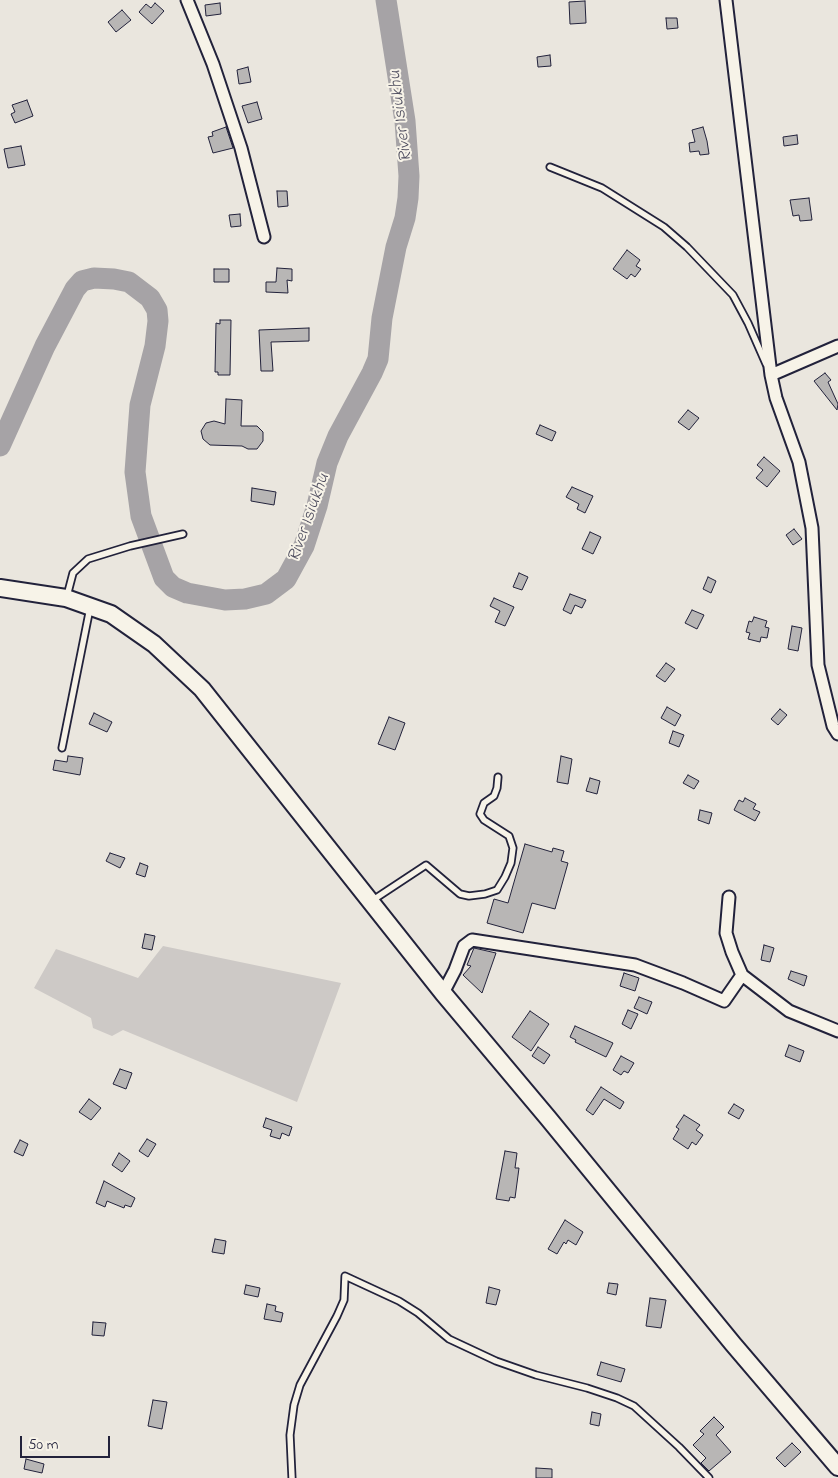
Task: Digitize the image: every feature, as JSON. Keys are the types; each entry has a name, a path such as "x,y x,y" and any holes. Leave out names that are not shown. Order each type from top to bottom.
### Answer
{"main road":[{"path":"0,588 66,598 111,614 154,644 202,689 442,993 561,1134 733,1344 838,1467"}],"street":[{"path":"188,0 213,64 241,148 264,237"},
{"path":"726,0 771,375 776,398 799,462 812,528 818,666 833,726 838,734"},
{"path":"771,375 838,346"},
{"path":"729,896 726,933 742,975 789,1011 838,1031"},
{"path":"442,993 455,970 464,946 472,940 635,965 724,1000 742,975"}],"lane":[{"path":"550,167 602,188 664,227 688,247 733,295 748,323 771,375"},
{"path":"66,598 73,573 88,559 130,546 183,534"},
{"path":"62,748 90,606"},
{"path":"371,902 426,865 460,894 469,896 497,890 511,863 513,848 509,836 484,820 480,814 484,804 494,796 498,777"},
{"path":"292,1478 290,1435 294,1405 300,1385 344,1300 345,1276 399,1301 418,1313 449,1339 496,1361 587,1388 634,1406 679,1447 709,1478"}],"shaded area":[{"path":"163,946 341,983 297,1102 123,1030 112,1036 93,1028 91,1018 34,988 56,949 138,978"}],"building":[{"path":"585,1 586,23 570,24 569,2"},
{"path":"155,3 164,11 152,24 139,12 146,4 151,8"},
{"path":"220,3 221,14 206,16 205,5"},
{"path":"122,10 131,20 116,32 108,22"},
{"path":"666,18 677,18 678,28 667,29"},
{"path":"550,55 551,66 538,67 537,57"},
{"path":"248,67 251,82 239,84 237,70"},
{"path":"27,100 33,116 15,123 11,114 15,112 12,105"},
{"path":"257,102 262,119 248,123 242,106"},
{"path":"226,127 233,148 213,153 208,137 213,136 212,132"},
{"path":"703,127 709,154 700,155 699,151 690,152 689,143 695,142 692,130"},
{"path":"797,135 798,144 784,146 783,137"},
{"path":"21,146 25,165 8,168 4,149"},
{"path":"277,191 287,191 288,206 278,207"},
{"path":"809,198 812,220 800,221 799,215 793,216 790,200"},
{"path":"240,214 241,226 231,227 229,215"},
{"path":"627,250 640,260 636,266 641,269 635,277 631,274 627,279 613,269"},
{"path":"277,268 292,269 292,281 287,280 288,293 266,292 266,282 276,282"},
{"path":"214,269 229,269 229,282 214,282"},
{"path":"220,320 231,320 230,375 218,375 218,372 215,372 216,323 220,324"},
{"path":"309,328 309,341 271,342 273,371 261,371 259,330"},
{"path":"825,373 831,380 828,382 838,404 837,410 814,381"},
{"path":"226,399 242,400 241,426 257,426 263,432 263,441 257,449 248,449 242,446 210,445 203,439 201,431 206,423 214,421 225,424"},
{"path":"688,410 699,418 689,430 678,422"},
{"path":"540,425 556,432 552,441 536,434"},
{"path":"764,457 780,471 767,487 756,478 763,470 757,465"},
{"path":"572,487 593,496 585,513 577,509 579,504 566,497"},
{"path":"252,488 276,492 274,505 251,501"},
{"path":"794,529 802,539 793,545 786,535"},
{"path":"590,532 601,537 593,554 582,549"},
{"path":"519,573 528,577 522,590 513,587"},
{"path":"708,577 716,581 711,593 703,589"},
{"path":"570,594 586,600 582,608 575,605 571,614 563,610"},
{"path":"494,598 514,607 505,626 495,622 500,611 490,606"},
{"path":"692,610 704,615 697,629 685,623"},
{"path":"754,617 767,621 765,627 769,628 767,638 761,637 760,642 748,639 750,633 746,632 749,621 752,622"},
{"path":"792,626 802,628 798,651 788,649"},
{"path":"666,663 675,669 665,682 656,676"},
{"path":"667,707 681,715 675,726 661,718"},
{"path":"780,709 787,715 778,725 771,719"},
{"path":"94,713 112,722 107,732 89,724"},
{"path":"389,717 405,723 395,750 378,744"},
{"path":"673,731 684,735 679,747 669,743"},
{"path":"68,756 83,758 80,775 53,770 55,760 67,762"},
{"path":"561,756 572,759 568,784 557,782"},
{"path":"688,775 699,781 694,789 683,783"},
{"path":"590,778 600,781 597,794 586,791"},
{"path":"745,798 756,804 753,809 760,812 755,821 734,810 739,800 743,802"},
{"path":"700,810 712,813 709,824 698,820"},
{"path":"525,844 552,852 553,848 564,851 561,861 568,863 555,909 532,903 523,933 487,923 494,899 508,903"},
{"path":"110,853 125,858 120,868 106,861"},
{"path":"140,863 148,866 145,877 136,874"},
{"path":"145,934 155,936 152,950 142,948"},
{"path":"764,945 774,948 770,962 761,960"},
{"path":"474,948 496,953 482,993 463,975 471,966 467,965"},
{"path":"791,971 807,976 804,986 788,979"},
{"path":"624,973 639,978 635,991 620,986"},
{"path":"639,997 652,1002 647,1014 634,1008"},
{"path":"628,1010 638,1014 631,1029 622,1024"},
{"path":"530,1011 549,1024 531,1051 512,1037"},
{"path":"575,1026 613,1043 606,1057 575,1042 576,1040 570,1037"},
{"path":"789,1045 804,1051 800,1062 785,1056"},
{"path":"538,1047 550,1055 544,1064 532,1056"},
{"path":"621,1056 634,1063 628,1073 624,1071 621,1075 613,1070"},
{"path":"120,1069 132,1073 126,1089 113,1084"},
{"path":"601,1087 624,1102 620,1109 604,1099 593,1115 586,1110"},
{"path":"89,1099 101,1108 91,1120 79,1112"},
{"path":"734,1104 744,1110 739,1119 728,1113"},
{"path":"684,1115 700,1125 696,1130 703,1135 696,1145 692,1142 688,1149 673,1139 679,1129 676,1127"},
{"path":"266,1118 292,1127 289,1136 282,1133 280,1139 270,1136 272,1130 263,1127"},
{"path":"147,1139 156,1144 148,1157 139,1151"},
{"path":"20,1140 28,1144 23,1156 14,1152"},
{"path":"505,1151 517,1153 515,1168 519,1168 515,1198 510,1197 509,1201 496,1199"},
{"path":"119,1153 130,1161 122,1172 112,1165"},
{"path":"104,1181 135,1198 131,1207 125,1205 124,1208 107,1201 105,1207 96,1203"},
{"path":"565,1220 583,1232 576,1245 568,1240 566,1244 564,1242 557,1254 548,1249"},
{"path":"215,1239 226,1241 224,1254 212,1252"},
{"path":"609,1283 618,1284 616,1295 607,1293"},
{"path":"246,1285 260,1288 258,1297 244,1294"},
{"path":"489,1287 500,1290 496,1305 486,1303"},
{"path":"650,1298 666,1300 661,1328 646,1326"},
{"path":"267,1304 276,1306 275,1311 283,1313 281,1322 264,1319"},
{"path":"93,1322 106,1323 104,1336 92,1335"},
{"path":"601,1362 625,1369 621,1382 597,1375"},
{"path":"153,1400 167,1402 162,1429 148,1426"},
{"path":"592,1412 601,1414 599,1426 590,1424"},
{"path":"714,1417 724,1427 716,1435 731,1452 709,1471 701,1463 706,1458 693,1445 704,1434 700,1431"},
{"path":"792,1443 801,1452 785,1467 776,1458"},
{"path":"26,1459 44,1464 42,1473 24,1469"},
{"path":"536,1468 552,1469 552,1478 536,1478"}],"waterway":[{"name":"River Isiukhu","path":"0,446 45,346 75,289 82,281 94,278 129,282 150,298 157,310 158,321 155,346 140,405 135,472 141,516 164,578 173,587 187,593 225,600 245,599 266,594 286,579 304,546 317,506 327,463 338,436 378,359 382,318 396,247 405,218 409,176 405,121 386,0"}]}
